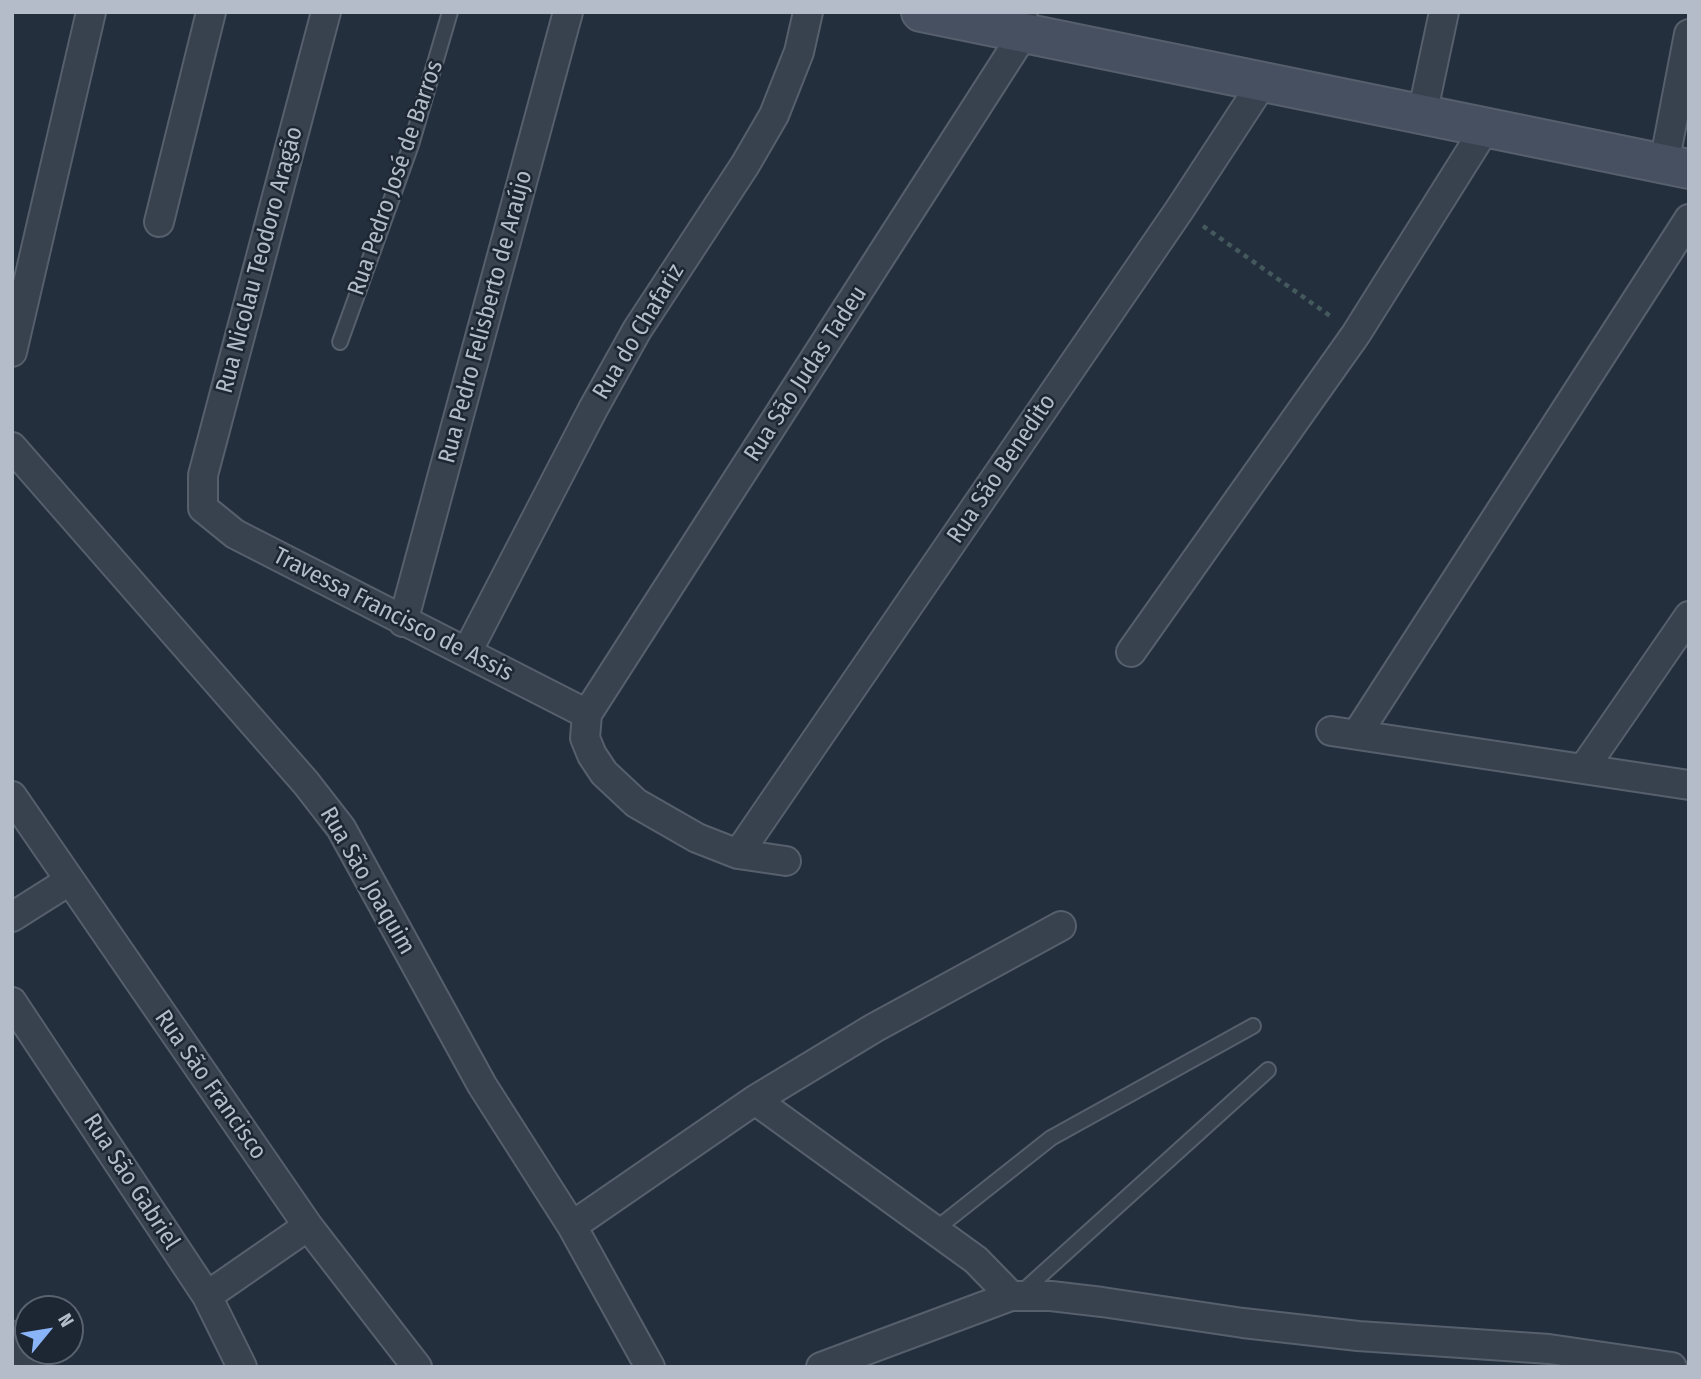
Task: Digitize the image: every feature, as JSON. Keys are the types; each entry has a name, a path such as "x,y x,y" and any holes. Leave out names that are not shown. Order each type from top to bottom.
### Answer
{"street":[{"path":"12,352 91,12"},
{"path":"159,222 211,12"},
{"name":"Rua Nicolau Teodoro Aragão","path":"203,508 202,475 326,12"},
{"name":"Rua Pedro Felisberto de Araújo","path":"403,622 568,12"},
{"name":"Rua do Chafariz","path":"467,652 637,330 745,165 774,115 799,52 808,12"},
{"path":"921,12 1023,23 1263,82 1677,167 1689,34"},
{"path":"1422,115 1444,12"},
{"name":"Rua São Judas Tadeu","path":"587,714 1023,23"},
{"name":"Rua São Benedito","path":"738,854 1180,209 1263,82"},
{"path":"1131,652 1356,334 1486,127"},
{"path":"1689,219 1344,732 1689,785"},
{"name":"Rua São Joaquim","path":"12,447 306,783 341,828 482,1084 572,1226 650,1367"},
{"name":"Travessa Francisco de Assis","path":"203,508 235,534 587,714"},
{"path":"1584,768 1689,616"},
{"path":"587,714 585,738 592,755 604,773 628,796 668,824 738,854 786,861"},
{"name":"Rua São Francisco","path":"12,796 307,1226 417,1367"},
{"path":"12,917 69,881"},
{"path":"572,1226 755,1100 874,1028 1061,926"},
{"name":"Rua São Gabriel","path":"12,1002 207,1296 242,1367"},
{"path":"755,1100 936,1229 976,1260 1015,1296"},
{"path":"207,1296 307,1226"},
{"path":"821,1367 1015,1296 1102,1302 1243,1323 1357,1336 1574,1352 1672,1367"},
{"path":"12,1336 32,1367"}],"lane":[{"name":"Rua Pedro José de Barros","path":"340,342 411,145 450,12"},
{"path":"936,1229 1051,1138 1253,1026"},
{"path":"1015,1296 1268,1070"}],"path":[{"path":"1180,209 1356,334"}]}
